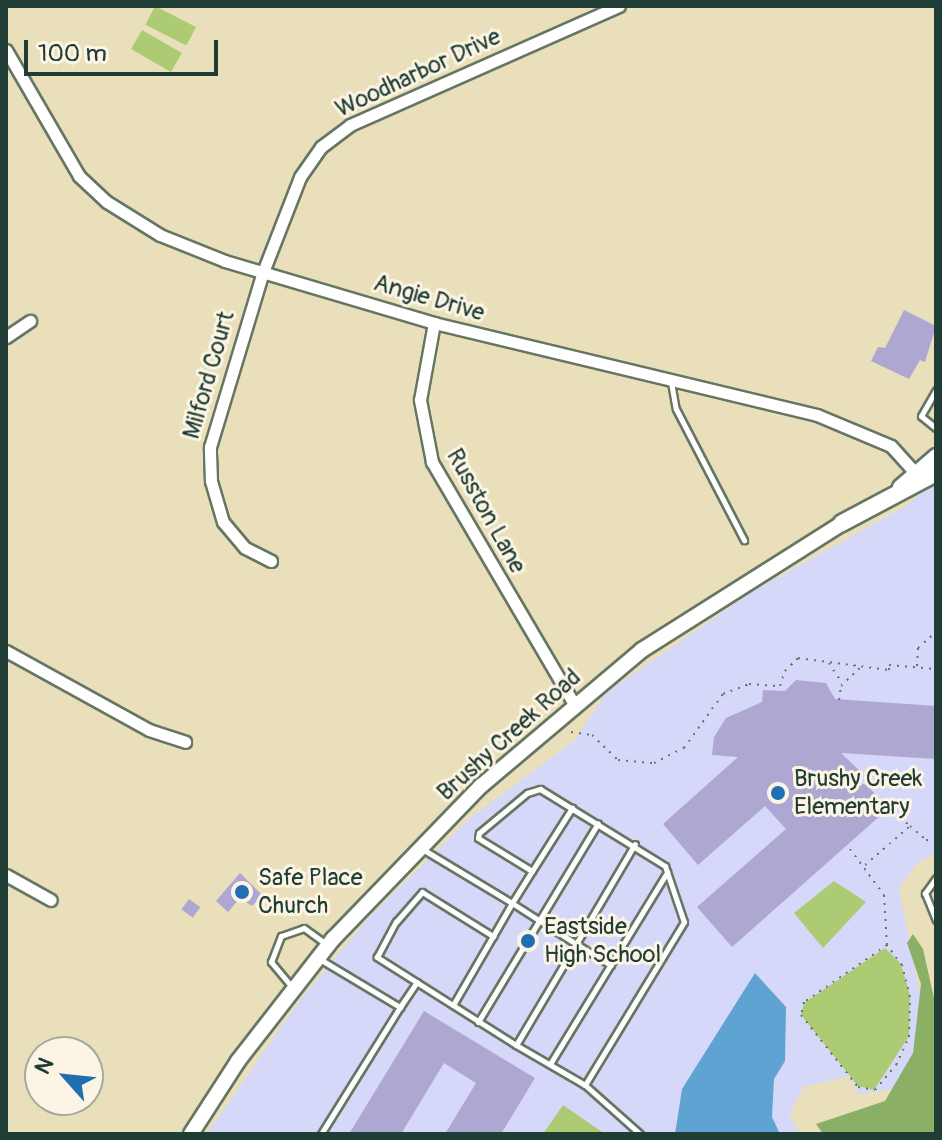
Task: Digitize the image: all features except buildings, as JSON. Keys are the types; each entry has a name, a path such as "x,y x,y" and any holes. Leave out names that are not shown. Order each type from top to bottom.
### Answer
{"main road":[{"path":"842,523 936,473"}],"street":[{"name":"Woodharbor Drive","path":"263,272 295,184 335,135 619,6"},
{"name":"Angie Drive","path":"6,50 69,162 89,187 160,235 263,272 434,323 671,378 853,426 891,446 916,474"},
{"name":"Milford Court","path":"263,272 211,438 209,466 223,522 245,548 271,561"},
{"path":"6,337 30,321"},
{"name":"Russton Lane","path":"434,323 420,400 432,462 574,704"},
{"name":"Brushy Creek Road","path":"191,1134 293,987 322,952 419,847 574,704 655,641 842,523 916,474 936,456"},
{"path":"6,651 149,730 185,742"},
{"path":"6,875 51,900"}],"lane":[{"path":"671,378 676,409 744,540"},
{"path":"936,390 921,416 936,428"},
{"path":"532,871 478,838 479,833 527,793 540,789 635,844 667,872 684,922 585,1085"},
{"path":"453,1005 572,808"},
{"path":"478,1022 598,823"},
{"path":"516,1045 635,844"},
{"path":"419,847 611,965"},
{"path":"550,1064 667,872"},
{"path":"936,878 925,893 936,920"},
{"path":"493,936 422,892 376,953 478,1022 585,1085 640,1134"},
{"path":"293,987 271,962 281,936 304,928 322,952 400,1007"},
{"path":"321,1134 417,982"}],"path":[{"path":"917,667 918,648 936,632"},
{"path":"779,694 785,671 798,658 862,666 936,669"},
{"path":"827,662 839,672 842,684 839,700"},
{"path":"842,684 862,666"},
{"path":"571,732 592,735 618,760 654,763 684,748 723,694 749,684 780,686"},
{"path":"901,816 926,840 936,841"},
{"path":"864,865 910,826"},
{"path":"850,849 884,895 887,945 902,965 910,997 909,1037 896,1065 875,1090 858,1087 801,1015 804,1002 887,945"}],"shaded area":[{"path":"936,481 936,852 916,865 899,888 926,1025 899,1088 859,1094 849,1076 803,1087 789,1116 801,1134 207,1134 297,1004 370,916 470,818 574,741 606,693 750,593 906,506"}],"green space":[{"path":"155,6 196,27 186,46 145,25"},
{"path":"142,30 182,53 171,72 131,49"},
{"path":"834,881 866,902 823,948 794,913"},
{"path":"913,934 923,949 936,1007 936,1134 823,1134 816,1124 885,1101 913,1053 921,984 907,943"},
{"path":"885,948 901,964 910,996 909,1036 874,1090 858,1086 801,1015 804,1003"},
{"path":"563,1105 605,1134 543,1134"}],"water":[{"path":"755,973 786,1007 785,1061 774,1079 772,1117 780,1134 675,1134 682,1089"}],"place":[{"name":"Brushy Creek Elementary","path":"778,793"},
{"name":"Safe Place Church","path":"242,892"},
{"name":"Eastside High School","path":"528,941"}]}
